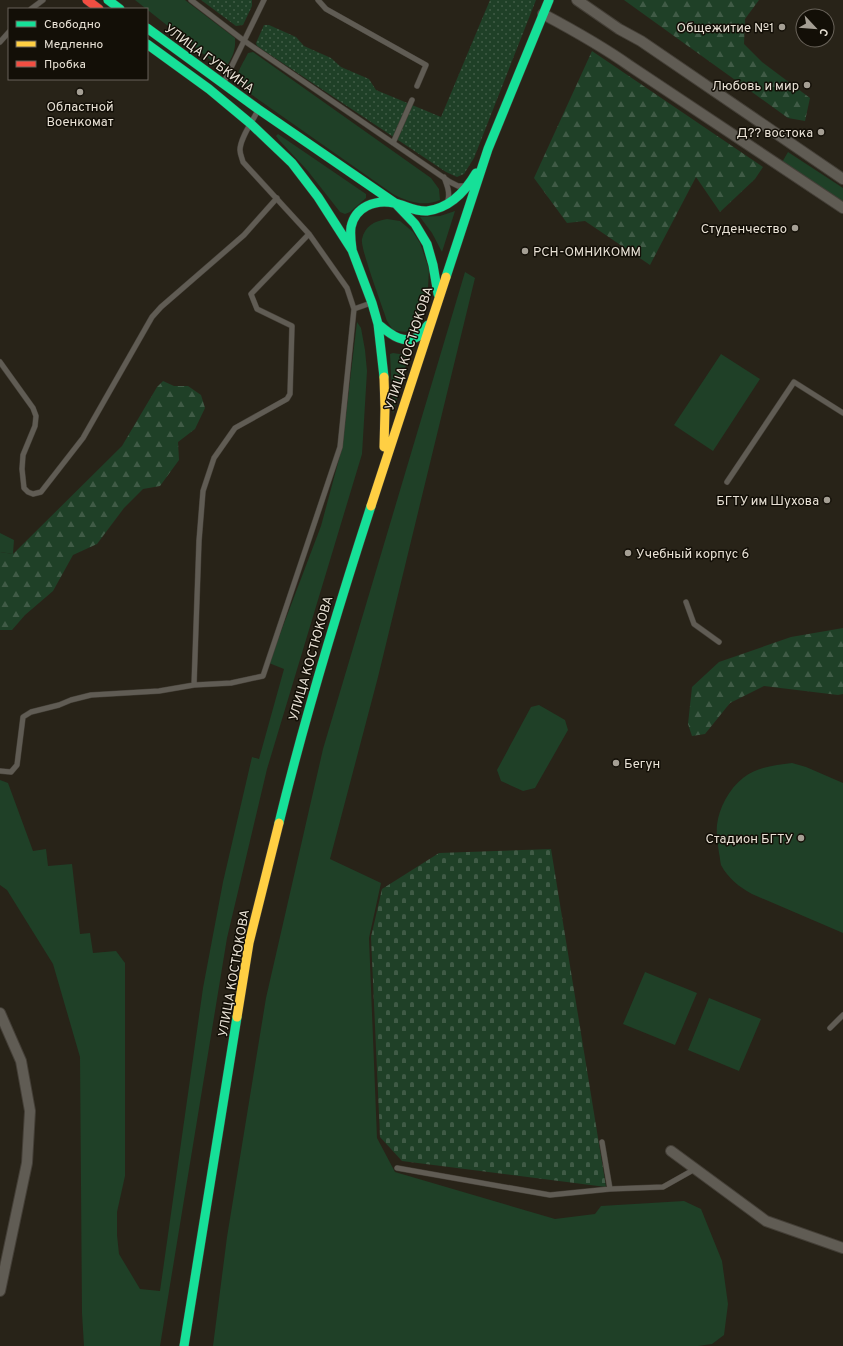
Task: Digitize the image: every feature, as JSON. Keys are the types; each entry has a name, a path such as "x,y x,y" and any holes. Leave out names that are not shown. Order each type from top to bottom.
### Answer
{"main road":[{"path":"87,0 98,8"},
{"path":"108,0 119,8"},
{"name":"УЛИЦА КОСТЮКОВА","path":"184,1346 249,943 290,777 334,618 430,322 488,149 548,0"},
{"name":"УЛИЦА ГУБКИНА","path":"148,29 258,109 395,203"},
{"name":"УЛИЦА ГУБКИНА","path":"148,45 209,89 251,124 292,163 318,197 352,250"},
{"path":"384,462 385,409 383,366 378,324 372,303 352,250 351,233 353,220 362,207 376,202 395,203 414,210 427,211 447,205 467,186 488,149"},
{"path":"395,203 409,217 426,239 435,266 439,298"},
{"path":"378,324 392,336 400,340 410,340 420,336 430,322"}],"street":[{"path":"577,0 641,41 843,179"},
{"path":"543,14 576,30 606,49 843,208"},
{"path":"0,1013 21,1061 30,1111 27,1163 0,1292"},
{"path":"671,1151 766,1221 843,1248"}],"lane":[{"path":"32,8 42,0"},
{"path":"191,0 244,40 443,177 458,186 467,186"},
{"path":"224,84 264,0"},
{"path":"318,0 326,9 426,65 418,86"},
{"path":"0,42 8,33"},
{"path":"393,143 412,100"},
{"path":"0,772 11,772 17,765 22,717 31,712 91,695 159,691 194,685 231,684 263,676 340,447 354,308 347,288 309,234 243,162 240,150 242,138 258,109"},
{"path":"443,177 448,186 450,195 447,205"},
{"path":"0,362 33,408 36,416 35,426 23,455 24,488 33,494 42,492 83,438 152,317 161,307 244,235 277,198"},
{"path":"194,685 199,541 204,491 214,458 235,428 287,399 290,394 292,326 257,309 252,294 309,234"},
{"path":"354,308 372,303"},
{"path":"727,482 794,382 843,413"},
{"path":"686,602 694,624 719,642"},
{"path":"830,1028 843,1015"},
{"path":"602,1142 610,1190"},
{"path":"397,1168 550,1195 663,1187 696,1169"}],"green space":[{"path":"135,0 185,0 235,38 233,54 225,69 221,68 148,10 148,8 145,8"},
{"path":"201,0 252,0 252,6 243,25 236,26"},
{"path":"490,0 536,0 474,158 464,174 457,177 446,172 257,46 256,43 264,25 269,25 296,37 304,46 331,58 341,67 369,79 376,90 441,117"},
{"path":"624,0 759,0 745,19 744,44 762,62 810,98 805,121 788,118"},
{"path":"592,51 763,167 755,179 720,212 696,177 650,265 585,221 567,223 534,178"},
{"path":"253,52 431,178 439,189 440,200 428,203 416,203 393,194 242,88 238,78 239,70 248,53"},
{"path":"278,134 366,194 366,198 350,212 345,214 340,212 307,170 279,140 276,136"},
{"path":"788,152 843,188 843,205 781,164"},
{"path":"455,211 442,252 432,233 420,217 440,216"},
{"path":"387,219 400,221 413,232 420,243 429,269 428,288 415,325 406,332 393,330 387,321 362,245 363,234 368,227 378,221"},
{"path":"465,272 475,278 378,677 330,859 381,883 369,938 377,1138 395,1172 555,1219 595,1214 601,1206 684,1201 701,1209 722,1261 728,1304 724,1335 712,1344 698,1346 213,1346 227,1237 266,998 323,749"},
{"path":"357,322 361,328 367,371 362,454 267,769 227,938 160,1346 84,1346 82,1313 80,1057 53,964 7,890 0,885 0,780 8,783 33,851 46,849 48,866 72,864 80,934 90,933 93,953 116,951 125,963 125,1176 117,1212 119,1254 140,1289 160,1291 203,988 223,882 252,757 259,759 284,669 269,663 321,526 342,448"},
{"path":"390,354 406,355 408,358 393,414"},
{"path":"721,354 760,379 713,451 674,425"},
{"path":"163,381 174,386 188,386 201,395 205,408 195,429 178,442 179,460 160,486 143,489 124,508 97,544 73,555 53,591 25,615 12,630 0,630 0,552 13,554 122,446 157,387"},
{"path":"0,533 14,540 13,554 0,552"},
{"path":"843,628 843,694 838,695 764,686 730,703 705,734 692,736 688,724 692,687 719,662 791,637"},
{"path":"539,705 565,720 568,730 535,788 523,791 501,781 497,770 531,707"},
{"name":"Стадион БГТУ","path":"792,763 806,767 843,783 843,933 752,894 734,882 721,865 717,839 717,825 722,806 729,793 738,782 754,771"},
{"path":"551,849 606,1187 402,1161 380,1137 371,937 382,889 439,853"},
{"path":"645,972 697,993 675,1045 623,1024"},
{"path":"709,998 761,1019 739,1071 688,1050"}],"traffic: fast":[{"path":"108,0 119,8"},
{"path":"446,277 488,149 549,0"},
{"path":"148,29 258,109 395,203 415,224 427,244 433,265 438,294"},
{"path":"148,45 209,89 251,124 292,163 318,197 352,250 372,303 378,324 384,377"},
{"path":"352,249 351,227 353,220 357,214 367,206 380,202 387,202 423,211 435,209 450,203 462,193 476,173"},
{"path":"378,324 398,338 409,340 420,335 428,325"},
{"path":"279,823 322,664 371,506"},
{"path":"184,1346 237,1017"}],"traffic: slow":[{"path":"371,506 446,277"},
{"path":"384,377 384,447"},
{"path":"237,1017 249,943 279,823"}],"traffic: jam":[{"path":"87,0 98,8"}],"place":[{"name":"Общежитие №1","path":"782,27"},
{"name":"Любовь и мир","path":"807,85"},
{"name":"Областной Военкомат","path":"80,92"},
{"name":"Д?? востока","path":"821,132"},
{"name":"Студенчество","path":"795,228"},
{"name":"РСН-ОМНИКОММ","path":"525,251"},
{"name":"БГТУ им Шухова","path":"827,500"},
{"name":"Учебный корпус 6","path":"628,553"},
{"name":"Бегун","path":"616,763"},
{"name":"Стадион БГТУ","path":"801,838"}]}
